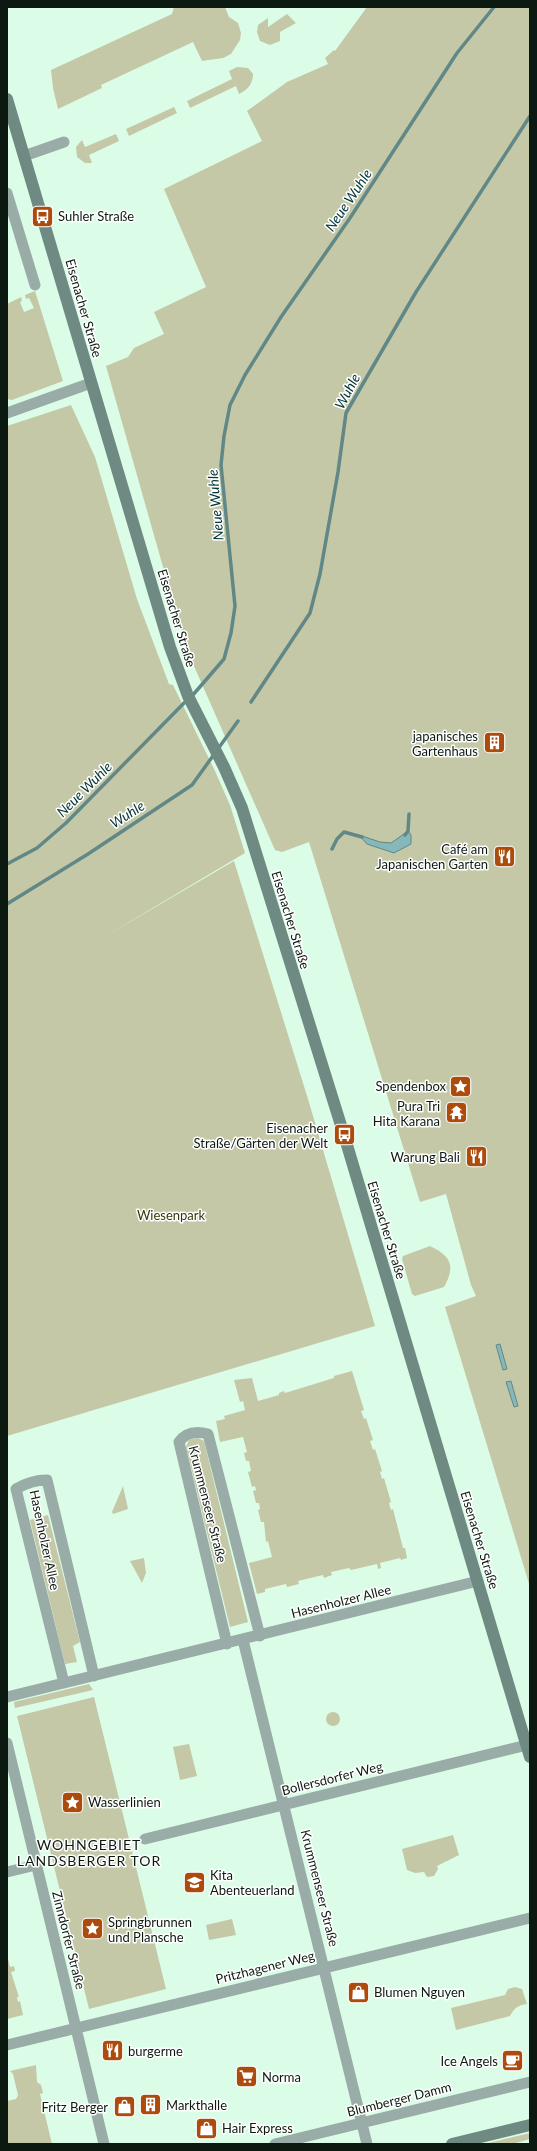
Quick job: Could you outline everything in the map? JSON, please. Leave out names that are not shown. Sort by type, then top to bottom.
[{"type":"street","name":"Eisenacher Straße","points":[[7,99],[91,383],[182,680],[195,712],[240,801],[344,1135],[528,1751]]},
{"type":"street","points":[[24,156],[64,142]]},
{"type":"street","points":[[7,193],[35,285]]},
{"type":"street","points":[[7,413],[91,383]]},
{"type":"street","name":"Krummenseer Straße","points":[[227,1644],[179,1442],[182,1437],[192,1432],[200,1431],[208,1434],[260,1636]]},
{"type":"street","name":"Hasenholzer Allee","points":[[64,1683],[16,1489],[37,1480],[46,1480],[94,1676]]},
{"type":"street","name":"Hasenholzer Allee","points":[[7,1697],[478,1582]]},
{"type":"street","name":"Krummenseer Straße","points":[[243,1640],[325,1967],[367,2144]]},
{"type":"street","name":"Zinndorfer Straße","points":[[7,1743],[104,2144]]},
{"type":"street","name":"Bollersdorfer Weg","points":[[145,1839],[284,1805],[528,1751]]},
{"type":"street","points":[[7,1872],[36,1865]]},
{"type":"street","name":"Pritzhagener Weg","points":[[7,2045],[530,1918]]},
{"type":"street","name":"Blumberger Damm","points":[[275,2144],[530,2082]]},
{"type":"street","points":[[452,2144],[530,2125]]},
{"type":"green space","points":[[174,7],[225,7],[229,17],[238,23],[241,33],[240,40],[231,54],[223,58],[202,61],[193,42],[101,85],[102,88],[58,109],[53,88],[51,70],[172,14]]},
{"type":"green space","points":[[367,7],[530,7],[530,1587],[445,1307],[476,1296],[471,1285],[446,1194],[420,1202],[309,842],[282,852],[275,850],[186,648],[106,366],[128,357],[134,348],[164,334],[154,312],[206,287],[164,189],[262,141],[247,111],[287,82],[328,64],[325,58],[334,50],[335,51]]},
{"type":"green space","points":[[287,14],[296,23],[280,32],[280,41],[270,45],[260,41],[257,32],[258,25],[268,18],[268,27]]},
{"type":"green space","points":[[237,67],[248,68],[253,74],[251,83],[245,90],[239,94],[236,86],[190,108],[187,101],[232,79],[229,71]]},
{"type":"green space","points":[[174,107],[177,113],[129,136],[126,129]]},
{"type":"green space","points":[[116,134],[119,141],[89,155],[92,163],[85,163],[77,157],[76,147],[82,140],[85,147]]},
{"type":"green space","points":[[35,291],[63,381],[12,400],[7,399],[7,304],[21,297],[22,301],[20,302],[24,312],[34,308],[29,298],[26,299],[25,295]]},
{"type":"green space","name":"Wiesenpark","points":[[71,405],[95,457],[137,599],[169,684],[173,685],[215,771],[230,805],[245,853],[104,937],[234,861],[308,1099],[375,1326],[7,1436],[7,426]]},
{"type":"green space","points":[[430,1246],[447,1258],[450,1267],[448,1280],[444,1287],[415,1296],[412,1294],[402,1259],[403,1256]]},
{"type":"green space","points":[[352,1371],[364,1410],[361,1411],[364,1419],[366,1418],[373,1440],[370,1441],[373,1450],[375,1449],[382,1471],[380,1472],[382,1479],[384,1478],[391,1502],[389,1503],[391,1510],[393,1509],[407,1558],[401,1560],[400,1558],[380,1563],[381,1568],[378,1569],[377,1564],[351,1570],[349,1568],[331,1572],[332,1575],[324,1578],[323,1575],[298,1581],[299,1584],[287,1587],[286,1584],[265,1589],[265,1592],[257,1594],[249,1563],[272,1557],[268,1541],[266,1542],[264,1522],[261,1522],[258,1510],[260,1509],[259,1503],[256,1503],[253,1491],[256,1490],[255,1486],[252,1487],[248,1472],[251,1471],[249,1461],[246,1461],[244,1453],[247,1452],[243,1437],[220,1442],[216,1421],[225,1419],[224,1416],[245,1410],[243,1401],[240,1402],[234,1380],[252,1378],[258,1401],[279,1395],[279,1393],[284,1391],[285,1393]]},
{"type":"green space","points":[[198,1438],[204,1441],[248,1622],[230,1627],[186,1447],[189,1440]]},
{"type":"green space","points":[[123,1486],[128,1509],[113,1514],[112,1512]]},
{"type":"green space","points":[[48,1515],[80,1642],[73,1646],[77,1662],[65,1664],[30,1520]]},
{"type":"green space","points":[[144,1558],[146,1573],[142,1583],[130,1561]]},
{"type":"green space","points":[[89,1684],[93,1690],[15,1708],[14,1702]]},
{"type":"green space","points":[[94,1697],[166,1989],[89,2009],[17,1716]]},
{"type":"green space","points":[[333,1712],[338,1714],[340,1719],[338,1724],[333,1726],[328,1724],[326,1719],[328,1714]]},
{"type":"green space","points":[[189,1744],[197,1776],[180,1780],[173,1747]]},
{"type":"green space","points":[[453,1835],[459,1855],[437,1866],[438,1869],[434,1876],[427,1877],[424,1872],[415,1873],[407,1870],[402,1849]]},
{"type":"green space","points":[[232,1919],[236,1935],[209,1940],[206,1925]]},
{"type":"green space","points":[[7,1955],[10,1967],[14,1966],[15,1971],[11,1972],[19,1997],[17,1997],[18,2002],[20,2001],[23,2015],[7,2019]]},
{"type":"green space","points":[[515,1987],[522,1989],[527,2004],[517,2007],[510,2016],[456,2030],[451,2008],[505,1995],[508,1989]]},
{"type":"green space","points":[[36,2065],[37,2082],[41,2085],[43,2093],[40,2094],[52,2144],[7,2144],[7,2101],[16,2099],[18,2095],[13,2074],[10,2071]]},
{"type":"green space","points":[[530,2133],[530,2139],[512,2144],[484,2144]]},
{"type":"water","points":[[408,831],[411,835],[411,844],[394,853],[367,844],[359,835],[380,842],[391,843]]},
{"type":"water","points":[[500,1344],[507,1369],[503,1370],[496,1345]]},
{"type":"water","points":[[511,1381],[518,1406],[514,1407],[506,1382]]},
{"type":"waterway","name":"Neue Wuhle","points":[[192,696],[224,659],[231,633],[235,606],[221,465],[224,436],[230,405],[245,375],[281,317],[350,218],[457,53],[494,7]]},
{"type":"waterway","name":"Wuhle","points":[[251,702],[310,613],[320,574],[338,472],[346,413],[416,292],[530,116]]},
{"type":"waterway","name":"Neue Wuhle","points":[[7,864],[37,848],[66,823],[187,700]]},
{"type":"waterway","name":"Wuhle","points":[[7,904],[88,854],[192,785],[238,721]]},
{"type":"waterway","points":[[405,835],[408,831],[409,814]]},
{"type":"waterway","points":[[332,849],[337,839],[344,832],[362,837]]},
{"type":"place","name":"Suhler Straße","points":[[43,216]]},
{"type":"place","name":"japanisches Gartenhaus","points":[[494,743]]},
{"type":"place","name":"Café am Japanischen Garten","points":[[504,856]]},
{"type":"place","name":"Spendenbox","points":[[461,1086]]},
{"type":"place","name":"Pura Tri Hita Karana","points":[[456,1113]]},
{"type":"place","name":"Eisenacher Straße/Gärten der Welt","points":[[344,1135]]},
{"type":"place","name":"Warung Bali","points":[[476,1157]]},
{"type":"place","name":"Wasserlinien","points":[[73,1802]]},
{"type":"place","name":"Kita Abenteuerland","points":[[194,1882]]},
{"type":"place","name":"Springbrunnen und Plansche","points":[[93,1929]]},
{"type":"place","name":"Blumen Nguyen","points":[[359,1992]]},
{"type":"place","name":"burgerme","points":[[112,2051]]},
{"type":"place","name":"Ice Angels","points":[[513,2061]]},
{"type":"place","name":"Norma","points":[[246,2077]]},
{"type":"place","name":"Markthalle","points":[[151,2105]]},
{"type":"place","name":"Fritz Berger","points":[[124,2107]]},
{"type":"place","name":"Hair Express","points":[[207,2128]]},
{"type":"district","name":"WOHNGEBIET LANDSBERGER TOR","points":[[89,1852]]}]
